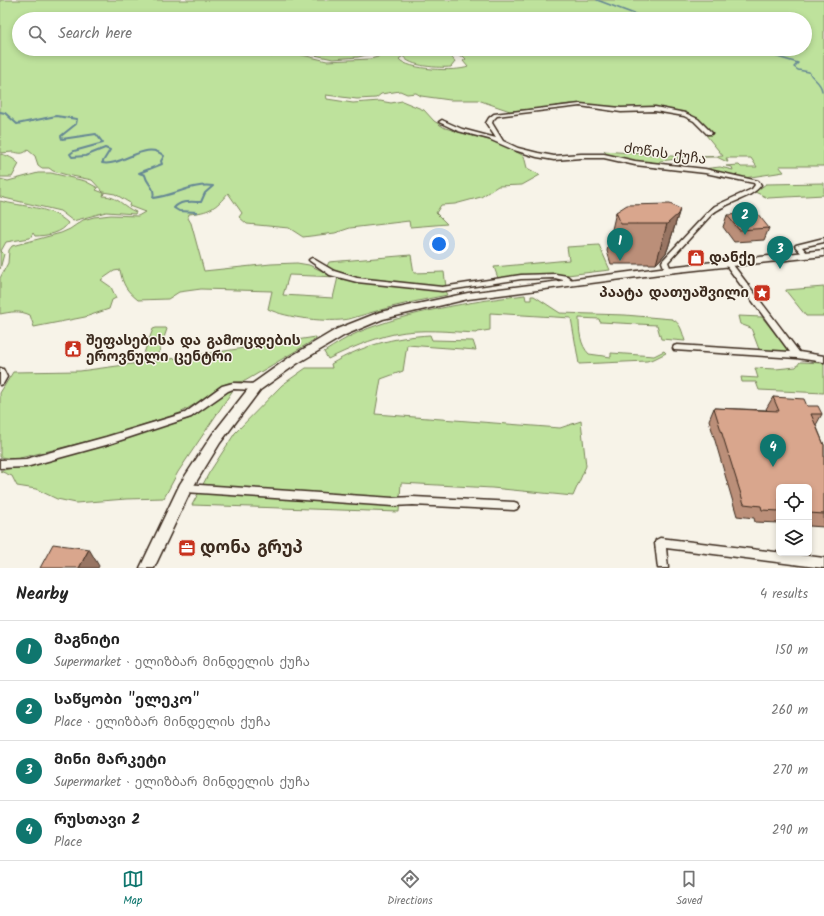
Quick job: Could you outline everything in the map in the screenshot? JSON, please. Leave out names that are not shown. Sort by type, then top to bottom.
[{"type":"street","points":[[500,141],[489,123],[496,115],[580,105],[621,110],[666,110],[685,115],[696,120],[709,133]]},
{"type":"street","name":"ძოწის ქუჩა","points":[[442,122],[460,130],[500,141],[516,149],[547,157],[604,156],[635,163],[705,171],[756,182],[758,185],[754,190],[717,207],[710,213],[665,262],[668,270]]},
{"type":"street","points":[[805,254],[798,246],[824,240]]},
{"type":"street","points":[[147,568],[185,488],[216,439],[256,387],[332,337],[368,320],[468,296],[668,270],[824,253]]},
{"type":"street","points":[[312,260],[332,273],[358,280],[442,289],[521,277],[555,276],[565,278],[571,282]]},
{"type":"street","points":[[728,263],[797,355]]},
{"type":"street","points":[[677,348],[797,355],[824,359]]},
{"type":"street","points":[[0,371],[3,377],[0,382]]},
{"type":"street","points":[[0,464],[26,462],[106,441],[188,414],[225,388],[233,386],[256,387]]},
{"type":"street","points":[[185,488],[393,502],[413,501],[514,506]]},
{"type":"street","points":[[663,568],[660,543],[824,563]]},
{"type":"green space","points":[[0,0],[824,0],[824,166],[779,166],[784,172],[744,178],[702,169],[720,167],[733,170],[732,167],[726,166],[739,165],[741,167],[757,167],[751,158],[726,158],[727,162],[717,157],[700,157],[723,156],[706,135],[713,134],[697,119],[665,109],[621,108],[569,104],[510,111],[478,100],[450,100],[421,96],[416,93],[407,94],[400,91],[381,94],[376,98],[357,99],[326,95],[327,99],[353,103],[380,101],[391,103],[402,101],[424,110],[434,121],[445,128],[500,143],[524,156],[527,168],[540,175],[522,185],[498,186],[481,197],[455,204],[441,205],[436,213],[447,224],[410,227],[409,221],[350,228],[335,233],[303,237],[289,228],[247,224],[239,217],[242,213],[228,193],[211,209],[189,214],[188,218],[191,223],[204,271],[271,264],[297,263],[309,265],[331,275],[357,281],[445,291],[447,295],[391,307],[349,319],[308,319],[276,312],[268,309],[272,291],[201,289],[179,292],[168,299],[138,300],[126,287],[122,280],[120,270],[114,271],[101,280],[111,287],[116,298],[112,300],[109,309],[85,317],[34,327],[30,315],[26,313],[15,312],[0,314],[0,278],[8,263],[9,250],[12,246],[61,233],[83,220],[94,217],[111,215],[138,216],[145,212],[129,206],[130,203],[115,194],[103,192],[92,180],[67,175],[53,171],[49,168],[42,168],[38,165],[35,156],[28,150],[22,153],[0,153]],"holes":[[[289,275],[338,277],[333,298],[283,295]]]},
{"type":"green space","points":[[319,56],[362,56],[333,59]]},
{"type":"green space","points":[[403,56],[451,56],[455,62],[451,67],[433,67],[418,65],[406,60]]},
{"type":"green space","points":[[604,151],[685,158],[660,161],[659,163],[646,162],[621,159]]},
{"type":"green space","points":[[0,154],[15,160],[19,164],[12,177],[0,177]]},
{"type":"green space","points":[[38,173],[51,173],[85,181],[98,188],[96,190],[104,193],[103,196],[113,198],[136,212],[135,214],[106,212],[73,221],[60,211],[0,197],[0,179],[8,181]]},
{"type":"green space","points":[[824,183],[824,195],[768,198],[755,192],[766,184]]},
{"type":"green space","points":[[0,201],[45,210],[61,217],[68,223],[58,232],[35,236],[33,233],[30,238],[6,242],[1,251],[4,254],[0,269]]},
{"type":"green space","points":[[599,245],[610,270],[567,275],[551,274],[498,278],[494,267],[569,260],[567,247]]},
{"type":"green space","points":[[411,255],[414,273],[444,272],[446,287],[358,278],[333,272],[327,266],[329,262]]},
{"type":"green space","points":[[824,287],[824,316],[806,316],[786,291],[786,290]]},
{"type":"green space","points":[[525,295],[526,300],[531,300],[531,296],[534,296],[560,313],[625,315],[672,319],[679,325],[685,341],[661,339],[657,325],[600,322],[599,319],[579,318],[582,342],[589,354],[611,357],[611,353],[654,356],[664,351],[666,353],[647,361],[579,364],[571,318],[490,313],[490,330],[477,333],[436,331],[404,332],[369,341],[328,359],[324,352],[355,334],[399,318],[440,308]]},
{"type":"green space","points":[[738,316],[762,317],[789,351],[786,354],[760,352],[751,328],[740,324]]},
{"type":"green space","points":[[153,329],[167,329],[159,352],[157,354],[145,355],[144,353]]},
{"type":"green space","points":[[430,335],[432,340],[473,341],[476,350],[407,345],[403,371],[381,379],[375,414],[560,428],[581,421],[586,466],[573,496],[492,488],[401,483],[399,512],[192,505],[209,473],[235,433],[282,385],[306,368],[332,368],[331,364],[366,347],[391,340]]},
{"type":"green space","points":[[316,337],[316,339],[245,381],[228,383],[219,387],[180,413],[105,437],[16,459],[0,457],[0,393],[13,372],[80,371]]},
{"type":"green space","points":[[800,362],[824,363],[824,393],[759,390],[756,382],[742,382],[741,377],[758,378],[755,368],[776,369],[796,367]]},
{"type":"green space","points":[[233,390],[178,472],[164,498],[76,503],[57,499],[36,489],[17,486],[12,476],[0,471],[106,444],[191,418],[226,391]]},
{"type":"building","points":[[670,204],[680,209],[678,214],[667,224],[621,224],[616,212],[627,205]]},
{"type":"building","points":[[757,213],[769,228],[739,230],[727,215]]},
{"type":"building","points":[[773,397],[804,399],[807,406],[818,406],[822,414],[811,414],[824,445],[824,514],[812,513],[812,484],[776,484],[776,511],[762,510],[761,506],[744,504],[714,408],[779,411]]},
{"type":"building","points":[[53,544],[89,549],[79,568],[40,568]]},
{"type":"waterway","points":[[597,0],[629,12]]},
{"type":"waterway","points":[[774,56],[798,63],[794,67],[798,70],[809,72],[819,83],[822,91]]},
{"type":"waterway","points":[[0,112],[5,113],[17,124],[56,116],[77,119],[76,124],[61,136],[62,139],[96,134],[103,143],[74,151],[70,154],[72,157],[85,156],[105,148],[110,150],[102,163],[110,163],[150,150],[157,152],[164,156],[161,161],[162,164],[139,173],[145,175],[153,191],[153,198],[198,186],[213,186],[205,193],[201,202],[183,203],[174,208],[179,211],[197,212]]},
{"type":"place","name":"საწყობი \"ელეკო\"","points":[[745,235]]},
{"type":"place","name":"დანქე","points":[[696,258]]},
{"type":"place","name":"მაგნიტი","points":[[620,261]]},
{"type":"place","name":"მინი მარკეტი","points":[[780,269]]},
{"type":"place","name":"პაატა დათუაშვილი","points":[[762,293]]},
{"type":"place","name":"შეფასებისა და გამოცდების ეროვნული ცენტრი","points":[[73,349]]},
{"type":"place","name":"რუსთავი 2","points":[[773,467]]},
{"type":"place","name":"დონა გრუპ","points":[[187,548]]}]
